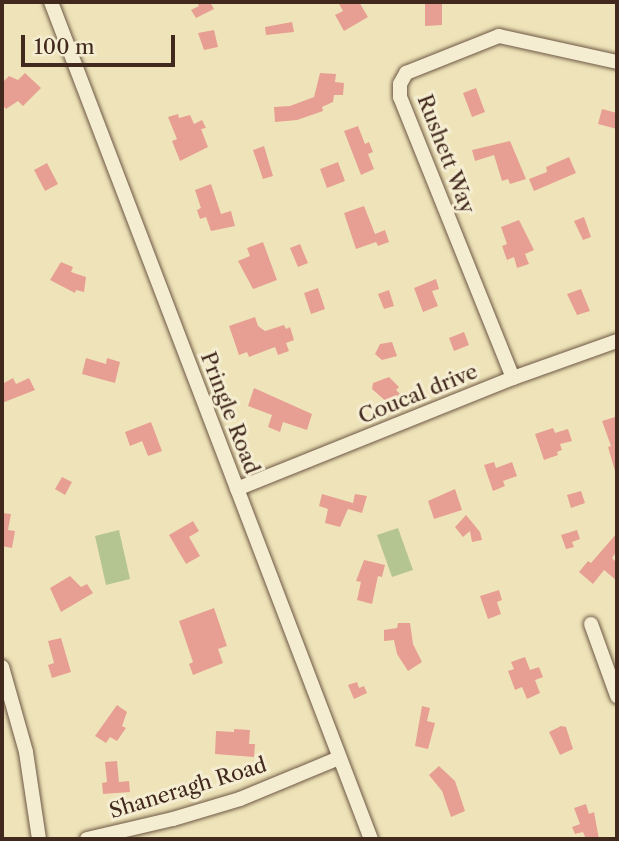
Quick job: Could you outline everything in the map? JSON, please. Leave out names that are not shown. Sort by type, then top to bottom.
[{"type":"street","name":"Pringle Road","points":[[51,2],[371,839]]},
{"type":"street","name":"Rushett Way","points":[[513,378],[400,97],[400,84],[406,73],[499,36],[617,62]]},
{"type":"street","name":"Coucal drive","points":[[237,489],[513,378],[617,341]]},
{"type":"street","points":[[591,624],[617,696]]},
{"type":"street","points":[[2,667],[26,752],[39,839]]},
{"type":"street","name":"Shaneragh Road","points":[[88,839],[173,819],[240,799],[339,758]]},
{"type":"green space","points":[[398,528],[413,570],[392,577],[377,535]]},
{"type":"green space","points":[[119,530],[130,579],[106,585],[95,536]]},
{"type":"building","points":[[197,2],[210,2],[214,9],[196,18],[191,10],[199,6]]},
{"type":"building","points":[[338,2],[359,2],[368,17],[344,31],[335,15],[343,11]]},
{"type":"building","points":[[425,2],[442,2],[442,25],[425,26]]},
{"type":"building","points":[[292,22],[294,32],[266,35],[265,27]]},
{"type":"building","points":[[214,30],[218,47],[204,50],[198,33]]},
{"type":"building","points":[[25,73],[41,88],[23,106],[18,101],[6,109],[2,104],[2,83],[9,76],[18,80]]},
{"type":"building","points":[[320,73],[336,74],[335,82],[344,83],[343,95],[334,95],[333,102],[322,107],[323,111],[297,120],[275,122],[274,107],[290,106],[314,97]]},
{"type":"building","points":[[476,88],[485,112],[472,117],[463,93]]},
{"type":"building","points":[[602,109],[617,113],[617,129],[598,124]]},
{"type":"building","points":[[178,114],[179,118],[190,115],[194,124],[202,120],[206,128],[201,129],[208,147],[180,161],[172,141],[177,139],[168,117]]},
{"type":"building","points":[[358,126],[365,144],[369,142],[373,152],[368,154],[374,169],[361,175],[344,131]]},
{"type":"building","points":[[510,141],[526,179],[510,184],[508,179],[502,181],[494,155],[475,161],[472,150]]},
{"type":"building","points":[[264,146],[273,176],[263,179],[253,150]]},
{"type":"building","points":[[569,157],[576,173],[534,191],[529,179],[547,172],[546,167]]},
{"type":"building","points":[[338,162],[345,181],[327,188],[320,169]]},
{"type":"building","points":[[47,163],[58,184],[45,191],[34,170]]},
{"type":"building","points":[[211,184],[221,214],[231,211],[235,226],[211,231],[206,217],[200,219],[197,210],[201,208],[195,190]]},
{"type":"building","points":[[364,206],[375,234],[385,230],[389,242],[378,246],[376,242],[356,249],[344,213]]},
{"type":"building","points":[[584,217],[591,237],[583,240],[574,221]]},
{"type":"building","points":[[519,220],[534,250],[525,254],[529,264],[517,268],[514,257],[507,260],[502,246],[507,244],[501,227]]},
{"type":"building","points":[[263,242],[277,280],[253,289],[238,261],[250,256],[247,248]]},
{"type":"building","points":[[300,244],[308,263],[298,267],[290,248]]},
{"type":"building","points":[[61,262],[73,267],[71,272],[86,277],[84,292],[76,290],[75,293],[50,280]]},
{"type":"building","points":[[436,279],[439,289],[432,291],[438,306],[423,312],[414,288]]},
{"type":"building","points":[[318,288],[325,309],[311,314],[304,293]]},
{"type":"building","points":[[581,289],[590,311],[577,315],[567,294]]},
{"type":"building","points":[[389,290],[394,306],[384,309],[378,294]]},
{"type":"building","points":[[255,317],[258,326],[265,331],[284,325],[286,329],[290,327],[294,340],[286,343],[289,351],[278,355],[275,347],[249,357],[247,352],[239,355],[229,326]]},
{"type":"building","points":[[464,332],[469,345],[454,351],[449,338]]},
{"type":"building","points":[[392,342],[397,356],[382,360],[375,354],[380,344]]},
{"type":"building","points":[[86,358],[106,364],[107,358],[120,362],[115,383],[82,374]]},
{"type":"building","points":[[389,377],[399,387],[396,390],[400,394],[389,404],[372,389],[373,383]]},
{"type":"building","points":[[13,378],[16,384],[29,378],[35,390],[2,403],[2,384]]},
{"type":"building","points":[[254,388],[312,414],[307,430],[283,422],[280,432],[268,427],[272,415],[248,406]]},
{"type":"building","points":[[615,417],[617,471],[602,421]]},
{"type":"building","points":[[151,422],[162,451],[148,456],[142,441],[130,446],[125,432]]},
{"type":"building","points":[[553,428],[555,433],[568,429],[572,441],[560,444],[562,450],[557,452],[558,455],[544,460],[535,434]]},
{"type":"building","points":[[494,462],[496,468],[512,462],[517,476],[503,481],[505,486],[493,491],[484,465]]},
{"type":"building","points":[[62,477],[72,482],[65,495],[55,489]]},
{"type":"building","points":[[455,489],[462,510],[434,519],[428,501]]},
{"type":"building","points":[[581,491],[585,503],[571,508],[567,495]]},
{"type":"building","points":[[322,494],[353,503],[355,494],[367,496],[362,513],[348,509],[340,527],[325,523],[328,509],[319,506]]},
{"type":"building","points":[[2,513],[11,514],[8,530],[15,531],[12,548],[2,546]]},
{"type":"building","points":[[466,515],[480,532],[482,540],[472,542],[470,531],[463,537],[455,527]]},
{"type":"building","points":[[193,521],[199,531],[189,537],[200,556],[186,564],[169,535]]},
{"type":"building","points":[[577,530],[580,539],[572,542],[574,547],[566,549],[561,535]]},
{"type":"building","points":[[617,533],[617,551],[612,558],[617,563],[617,581],[604,570],[593,584],[579,572],[588,561],[591,563]]},
{"type":"building","points":[[364,560],[385,565],[382,577],[378,576],[372,604],[357,600],[361,582],[356,581]]},
{"type":"building","points":[[70,576],[81,587],[87,584],[93,593],[61,612],[50,588]]},
{"type":"building","points":[[499,590],[502,600],[497,602],[501,614],[488,619],[480,596]]},
{"type":"building","points":[[214,608],[227,646],[218,649],[223,663],[193,675],[189,664],[193,662],[179,621]]},
{"type":"building","points":[[398,623],[410,623],[413,644],[422,662],[408,671],[397,654],[394,640],[384,641],[384,630],[397,628]]},
{"type":"building","points":[[61,638],[71,672],[52,678],[48,665],[54,663],[48,641]]},
{"type":"building","points":[[525,657],[530,670],[539,667],[543,677],[535,680],[540,693],[527,699],[522,687],[515,690],[508,671],[514,669],[511,662]]},
{"type":"building","points":[[357,682],[359,688],[364,686],[367,693],[354,699],[348,685]]},
{"type":"building","points":[[117,705],[127,712],[122,726],[126,728],[117,741],[110,737],[106,743],[95,736]]},
{"type":"building","points":[[422,706],[430,708],[427,721],[435,723],[428,749],[415,746]]},
{"type":"building","points":[[561,726],[566,727],[573,749],[560,755],[549,732]]},
{"type":"building","points":[[234,729],[250,730],[249,744],[255,744],[254,757],[215,754],[216,731],[234,732]]},
{"type":"building","points":[[117,761],[119,782],[129,781],[130,792],[103,794],[102,783],[107,782],[105,762]]},
{"type":"building","points":[[439,766],[455,781],[465,811],[451,817],[442,791],[429,775]]},
{"type":"building","points":[[586,804],[589,814],[594,812],[599,839],[586,839],[583,832],[575,834],[572,827],[580,824],[574,808]]}]
